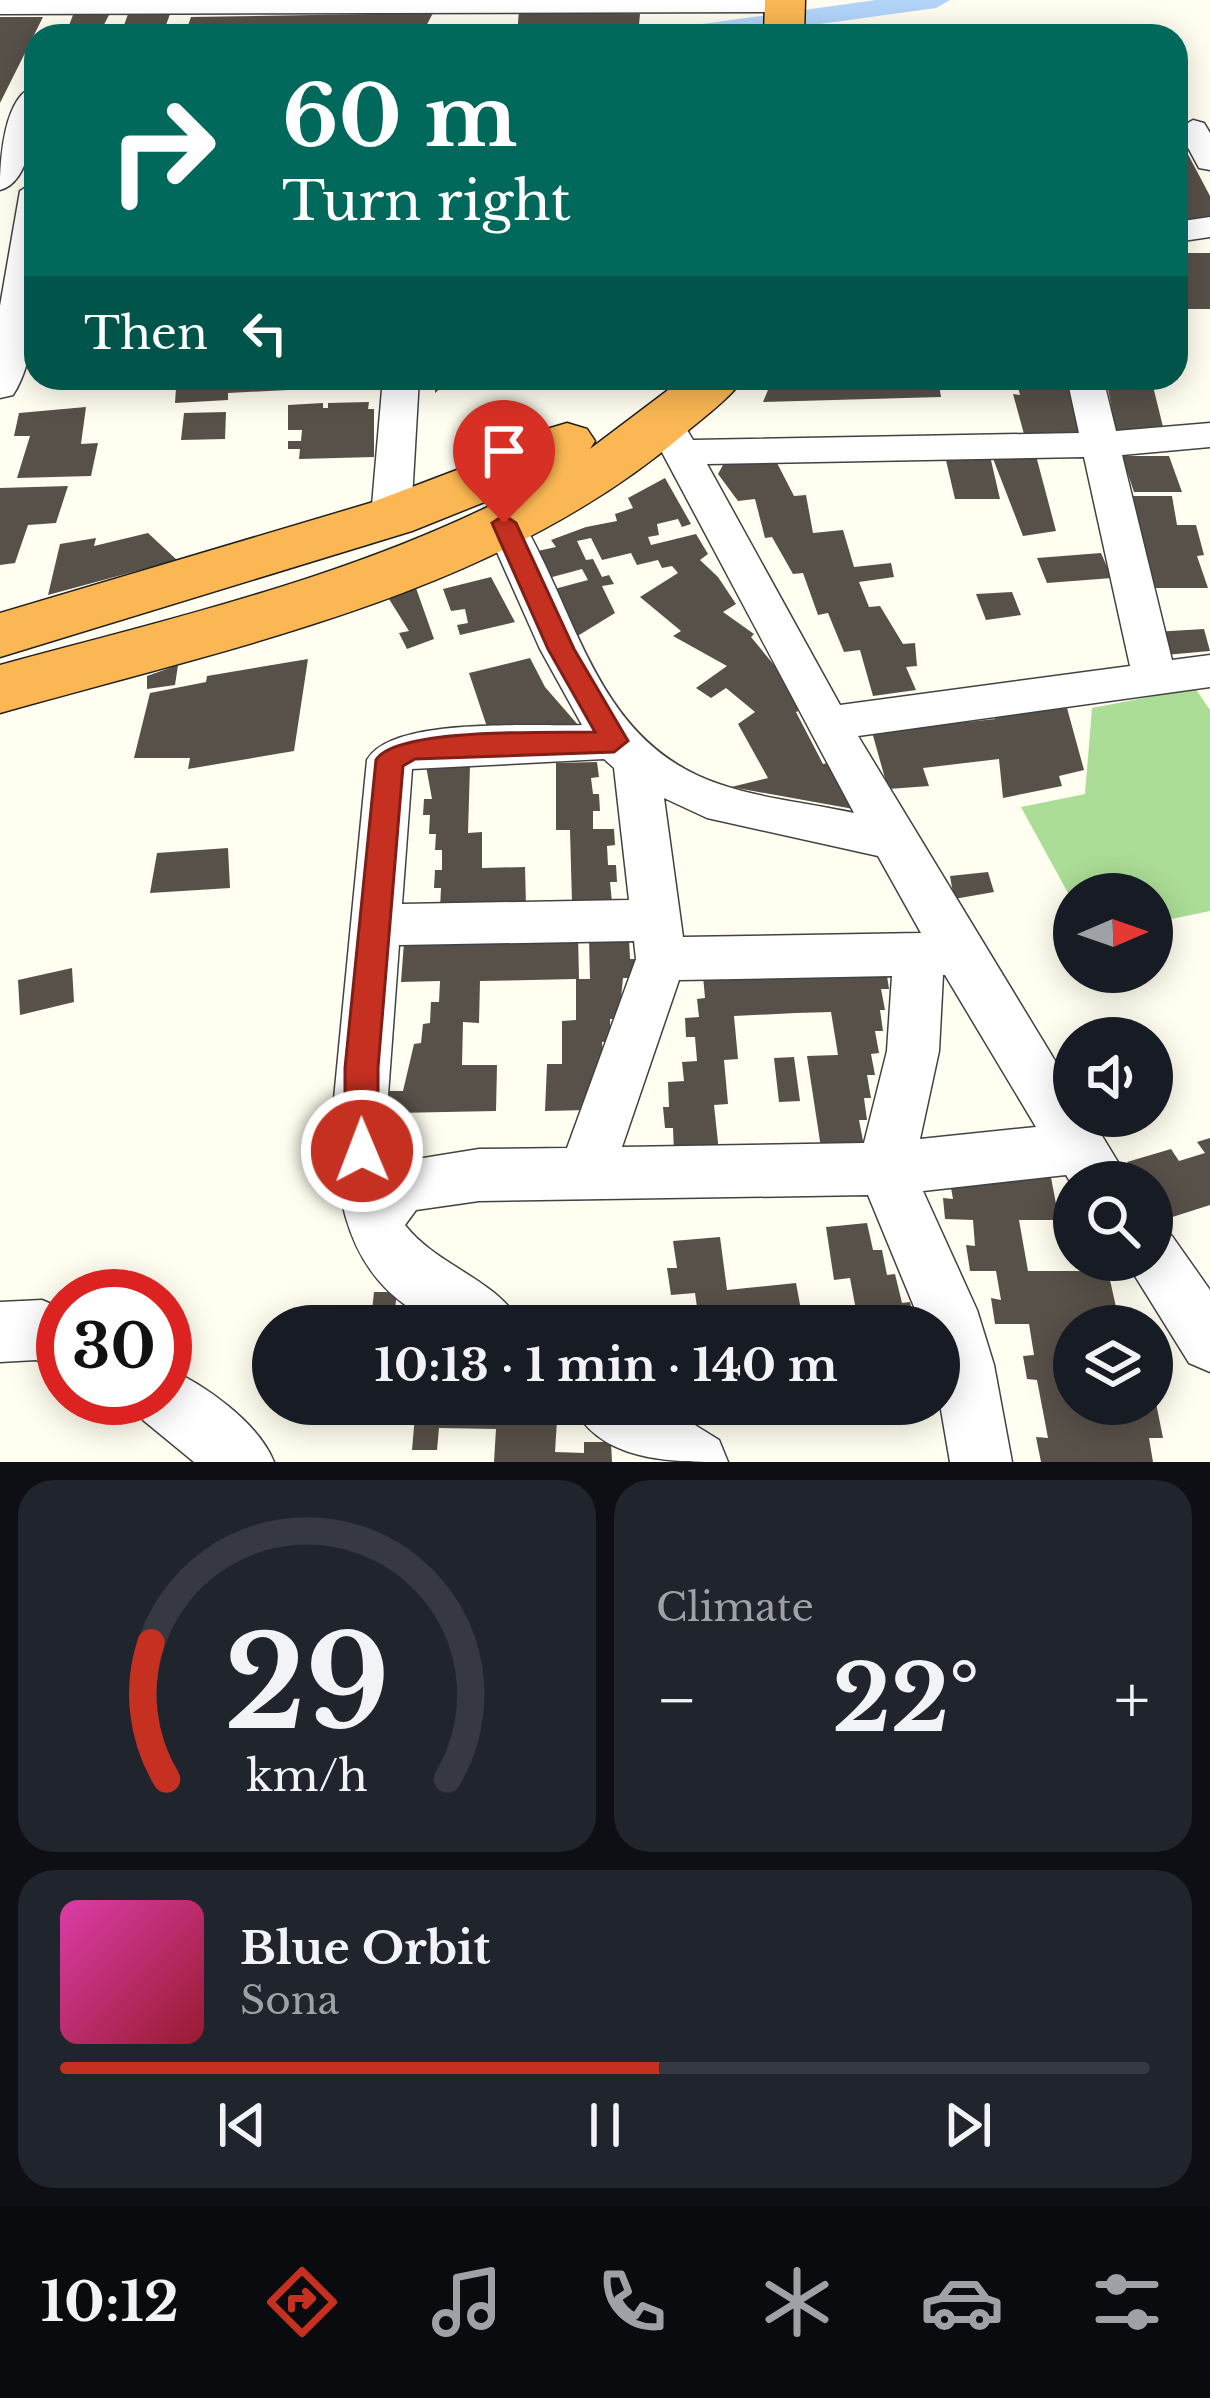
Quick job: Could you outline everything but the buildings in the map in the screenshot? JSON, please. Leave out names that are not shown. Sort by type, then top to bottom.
[{"type":"highway","points":[[0,689],[386,577],[504,523],[621,460],[703,390]]},
{"type":"highway","points":[[0,635],[391,518],[537,460],[632,402],[669,419]]},
{"type":"street","points":[[0,6],[448,1],[801,15]]},
{"type":"street","points":[[0,181],[24,124]]},
{"type":"street","points":[[1193,130],[1210,161]]},
{"type":"street","points":[[11,373],[24,278]]},
{"type":"street","points":[[391,518],[400,390]]},
{"type":"street","points":[[1087,390],[1155,679]]},
{"type":"street","points":[[669,419],[1100,445],[1210,435]]},
{"type":"street","points":[[669,419],[892,840],[939,954],[1088,1161]]},
{"type":"street","points":[[504,523],[561,649],[625,751],[660,940],[586,1171]]},
{"type":"street","points":[[829,723],[1210,671]]},
{"type":"street","points":[[460,1305],[407,1269],[380,1241],[362,1151],[360,1109],[385,775],[398,752],[625,751],[706,800],[892,840]]},
{"type":"street","points":[[377,925],[939,954]]},
{"type":"street","points":[[939,954],[885,1169],[947,1310],[964,1365],[981,1462]]},
{"type":"street","points":[[375,1225],[389,1198],[402,1186],[479,1175],[1053,1166]]},
{"type":"street","points":[[1169,1281],[1210,1342]]},
{"type":"street","points":[[0,1333],[36,1330]]},
{"type":"street","points":[[192,1420],[243,1462]]},
{"type":"street","points":[[637,1425],[697,1462]]},
{"type":"green space","points":[[1195,688],[1210,710],[1210,911],[1173,919],[1173,873],[1057,873],[1021,807],[1085,794],[1092,708]]},
{"type":"waterway","points":[[761,24],[936,0]]},
{"type":"route","points":[[362,1151],[362,1068],[377,925],[385,775],[390,760],[411,749],[614,741],[561,649],[504,523]]}]
